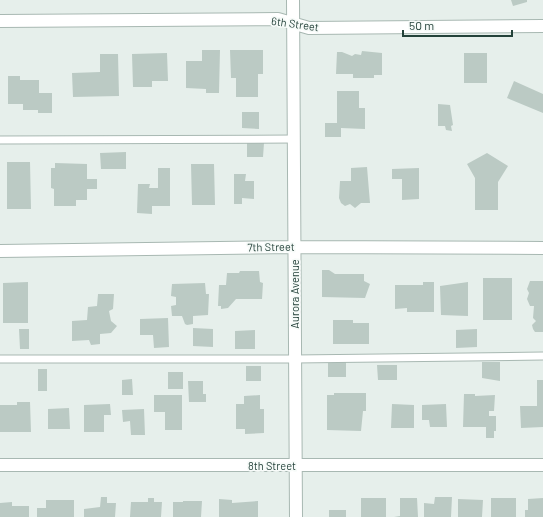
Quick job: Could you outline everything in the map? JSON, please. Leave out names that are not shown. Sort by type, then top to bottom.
[{"type":"street","name":"Aurora Avenue","points":[[294,0],[296,517]]},
{"type":"street","name":"6th Street","points":[[0,21],[278,19],[309,28],[543,26]]},
{"type":"street","name":"7th Street","points":[[0,251],[294,247],[543,248]]},
{"type":"street","name":"8th Street","points":[[0,465],[543,465]]},
{"type":"lane","points":[[0,140],[294,139]]},
{"type":"lane","points":[[0,359],[295,359],[543,356]]},
{"type":"building","points":[[511,0],[527,0],[527,2],[513,6]]},
{"type":"building","points":[[202,50],[220,50],[219,93],[206,93],[206,89],[186,88],[186,61],[202,61]]},
{"type":"building","points":[[230,50],[263,50],[263,74],[258,74],[258,97],[236,97],[236,78],[231,78]]},
{"type":"building","points":[[362,51],[382,53],[382,75],[374,75],[374,78],[353,78],[353,74],[336,74],[337,52],[342,52],[352,56],[355,54],[361,55]]},
{"type":"building","points":[[167,53],[168,81],[152,81],[152,87],[133,87],[132,54]]},
{"type":"building","points":[[464,53],[487,53],[487,83],[464,83]]},
{"type":"building","points":[[100,54],[118,54],[119,96],[73,97],[72,73],[100,72]]},
{"type":"building","points":[[8,76],[20,76],[20,80],[39,80],[39,93],[52,93],[52,113],[38,113],[38,110],[23,110],[23,104],[8,104]]},
{"type":"building","points":[[514,81],[543,94],[543,113],[507,98]]},
{"type":"building","points":[[337,91],[359,91],[359,108],[365,108],[365,129],[341,128],[341,137],[325,137],[325,123],[337,123]]},
{"type":"building","points":[[438,104],[450,105],[453,125],[451,126],[452,131],[446,130],[445,126],[438,126]]},
{"type":"building","points":[[242,112],[259,112],[259,129],[242,128]]},
{"type":"building","points":[[247,143],[264,143],[263,157],[247,157]]},
{"type":"building","points":[[126,152],[126,169],[101,169],[100,153]]},
{"type":"building","points":[[487,153],[508,166],[498,182],[498,210],[475,210],[475,178],[467,164]]},
{"type":"building","points":[[7,162],[30,162],[31,209],[7,209]]},
{"type":"building","points":[[55,163],[87,164],[87,179],[97,179],[97,189],[87,189],[87,200],[76,200],[76,206],[54,206],[54,189],[51,188],[51,168],[55,168]]},
{"type":"building","points":[[191,164],[214,164],[215,205],[192,205]]},
{"type":"building","points":[[367,167],[370,203],[361,203],[355,208],[350,204],[345,206],[341,203],[339,198],[340,181],[351,181],[351,168]]},
{"type":"building","points":[[158,168],[170,168],[170,206],[152,206],[152,214],[137,213],[138,184],[150,184],[149,188],[158,188]]},
{"type":"building","points":[[419,168],[419,199],[402,200],[402,179],[392,179],[392,169]]},
{"type":"building","points":[[234,174],[246,174],[245,181],[254,181],[254,199],[242,198],[242,204],[234,204]]},
{"type":"building","points":[[322,270],[329,270],[335,274],[364,274],[364,281],[370,284],[365,298],[322,297]]},
{"type":"building","points":[[240,271],[259,271],[260,282],[263,283],[262,299],[236,299],[228,308],[221,309],[221,306],[218,306],[219,285],[226,285],[227,273],[239,273]]},
{"type":"building","points":[[483,278],[512,278],[512,320],[483,320]]},
{"type":"building","points":[[530,281],[543,281],[543,332],[535,332],[533,329],[532,325],[536,321],[533,318],[534,306],[530,306],[527,299],[529,293],[527,289]]},
{"type":"building","points":[[28,282],[28,323],[3,323],[3,283]]},
{"type":"building","points":[[423,282],[434,282],[434,312],[407,312],[407,308],[395,309],[395,285],[423,285]]},
{"type":"building","points":[[468,282],[468,316],[441,315],[440,286]]},
{"type":"building","points":[[205,283],[206,294],[209,294],[208,315],[193,316],[193,324],[187,325],[185,324],[182,316],[172,316],[171,306],[176,305],[176,297],[171,296],[172,284]]},
{"type":"building","points":[[98,294],[114,294],[113,309],[109,311],[111,321],[117,326],[111,333],[100,334],[100,344],[91,345],[89,340],[72,341],[72,321],[87,320],[88,307],[97,306]]},
{"type":"building","points":[[168,318],[169,347],[154,348],[153,335],[140,335],[140,319]]},
{"type":"building","points":[[333,320],[353,320],[353,323],[369,323],[369,344],[333,344]]},
{"type":"building","points":[[193,328],[213,329],[213,347],[193,346]]},
{"type":"building","points":[[19,329],[29,329],[29,349],[20,349]]},
{"type":"building","points":[[477,329],[477,347],[456,348],[456,330]]},
{"type":"building","points":[[255,330],[255,349],[235,349],[235,331]]},
{"type":"building","points":[[328,361],[346,362],[346,377],[328,377]]},
{"type":"building","points":[[482,362],[500,362],[500,381],[482,378]]},
{"type":"building","points":[[377,365],[397,365],[397,380],[378,380]]},
{"type":"building","points":[[246,366],[261,366],[261,381],[246,381]]},
{"type":"building","points":[[38,369],[47,369],[47,391],[38,391]]},
{"type":"building","points":[[168,372],[183,372],[183,389],[168,389]]},
{"type":"building","points":[[132,379],[133,395],[122,395],[122,380]]},
{"type":"building","points":[[537,380],[543,380],[543,427],[521,428],[520,406],[537,406]]},
{"type":"building","points":[[188,381],[203,381],[203,394],[206,394],[206,402],[189,402]]},
{"type":"building","points":[[334,393],[366,393],[366,411],[363,411],[361,431],[327,430],[327,395],[334,395]]},
{"type":"building","points":[[464,394],[475,394],[475,396],[495,395],[494,411],[489,411],[489,416],[496,416],[496,431],[494,431],[494,438],[486,438],[486,427],[463,427]]},
{"type":"building","points":[[154,395],[182,395],[182,430],[165,430],[165,412],[154,412]]},
{"type":"building","points":[[260,395],[260,409],[264,409],[264,433],[245,434],[245,429],[236,429],[236,404],[244,404],[244,396]]},
{"type":"building","points":[[17,402],[30,402],[31,432],[0,432],[0,405],[17,405]]},
{"type":"building","points":[[110,404],[111,415],[104,415],[104,432],[84,432],[84,405]]},
{"type":"building","points":[[392,404],[414,405],[414,428],[391,428]]},
{"type":"building","points":[[446,404],[447,427],[430,427],[429,420],[422,420],[422,405]]},
{"type":"building","points":[[69,408],[70,429],[48,429],[48,409]]},
{"type":"building","points":[[144,409],[145,435],[131,435],[130,421],[123,422],[122,410]]},
{"type":"building","points":[[101,497],[107,497],[107,503],[116,503],[115,517],[84,517],[84,509],[100,507]]},
{"type":"building","points":[[435,497],[452,497],[451,517],[424,517],[424,503],[434,504]]},
{"type":"building","points":[[148,498],[154,498],[154,502],[162,502],[161,517],[130,517],[131,502],[148,502]]},
{"type":"building","points":[[361,498],[386,498],[386,517],[361,517]]},
{"type":"building","points":[[400,498],[417,498],[418,517],[394,517],[400,516]]},
{"type":"building","points":[[491,498],[516,498],[516,517],[491,517]]},
{"type":"building","points":[[543,498],[543,517],[525,517],[525,510],[528,510],[528,499]]},
{"type":"building","points":[[219,499],[232,500],[232,503],[258,501],[258,517],[219,517]]},
{"type":"building","points":[[458,499],[483,500],[482,517],[458,517]]},
{"type":"building","points":[[46,500],[74,500],[74,517],[37,517],[37,508],[46,508]]},
{"type":"building","points":[[202,501],[201,517],[173,517],[173,502]]},
{"type":"building","points":[[12,502],[12,506],[29,506],[29,517],[0,517],[0,503]]},
{"type":"building","points":[[329,510],[346,510],[346,517],[329,517]]}]
